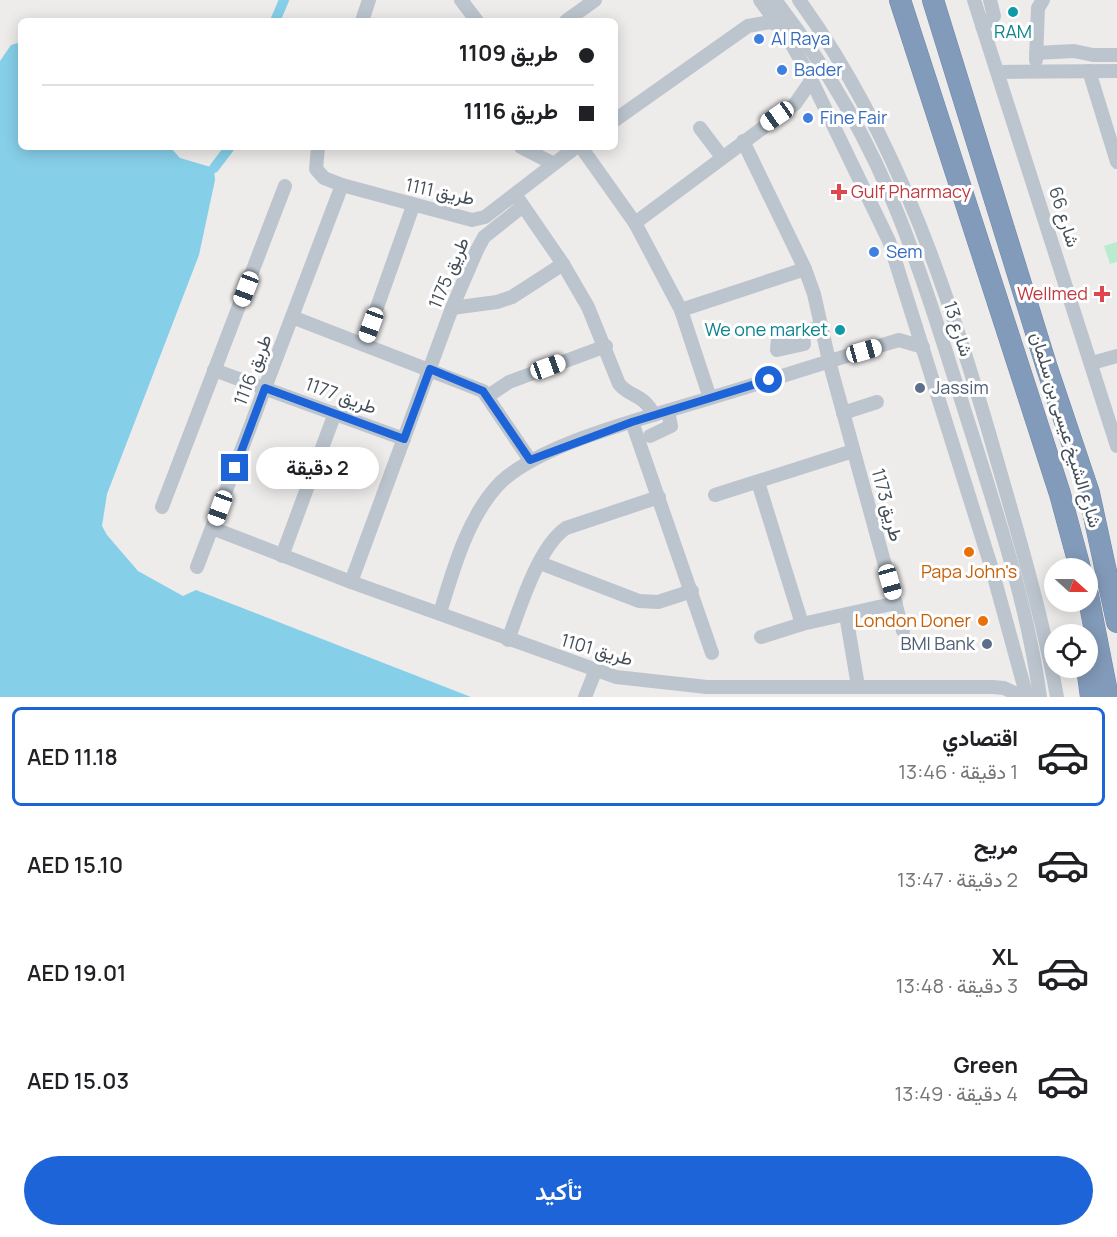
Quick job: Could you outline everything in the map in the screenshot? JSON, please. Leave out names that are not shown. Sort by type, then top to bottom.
[{"type":"highway","name":"شارع الشيخ عيسى بن سلمان","points":[[900,0],[1060,494],[1077,558]]},
{"type":"highway","name":"شارع الشيخ عيسى بن سلمان","points":[[933,0],[1047,368],[1089,493],[1117,622]]},
{"type":"highway","points":[[1089,493],[1117,555]]},
{"type":"highway","points":[[1060,494],[1071,558]]},
{"type":"highway","points":[[1091,612],[1108,697]]},
{"type":"highway","points":[[1088,678],[1091,697]]},
{"type":"street","points":[[363,18],[369,0]]},
{"type":"street","points":[[461,0],[475,18]]},
{"type":"street","points":[[570,18],[595,0]]},
{"type":"street","points":[[759,0],[779,25],[811,81],[889,241],[915,319],[1018,664],[1025,697]]},
{"type":"street","points":[[748,26],[760,5],[759,0]]},
{"type":"street","name":"شارع 13","points":[[775,0],[813,52],[870,154],[900,218],[935,317],[1003,534],[1040,697]]},
{"type":"street","name":"شارع 13","points":[[799,0],[823,33],[858,94],[917,213],[987,424],[1018,532],[1057,697]]},
{"type":"street","name":"شارع 66","points":[[974,0],[1117,446]]},
{"type":"street","points":[[982,26],[994,16],[990,0]]},
{"type":"street","points":[[1036,71],[1038,8],[1043,0]]},
{"type":"street","points":[[618,118],[748,26],[770,22],[779,25]]},
{"type":"street","points":[[1036,52],[1074,51],[1093,56],[1117,55]]},
{"type":"street","points":[[1089,71],[1117,162]]},
{"type":"street","points":[[998,72],[1117,71]]},
{"type":"street","points":[[635,223],[722,156],[795,104],[811,81]]},
{"type":"street","points":[[795,104],[810,102],[824,107]]},
{"type":"street","points":[[700,128],[722,156]]},
{"type":"street","name":"طريق 1173","points":[[743,141],[806,269],[903,631]]},
{"type":"street","name":"طريق 1111","points":[[318,150],[316,169],[324,178],[413,206],[472,220],[485,218],[552,163],[572,150]]},
{"type":"street","points":[[527,150],[552,163]]},
{"type":"street","points":[[583,150],[635,223],[681,310],[710,398]]},
{"type":"street","name":"طريق 1116","points":[[197,567],[342,185]]},
{"type":"street","points":[[162,507],[285,186]]},
{"type":"street","points":[[515,194],[563,264],[588,307],[620,384],[661,413],[671,426],[650,436]]},
{"type":"street","points":[[364,344],[413,206]]},
{"type":"street","name":"طريق 1175","points":[[351,582],[453,308],[484,237],[523,206]]},
{"type":"street","points":[[453,308],[497,302],[512,297],[563,264]]},
{"type":"street","points":[[681,310],[806,269]]},
{"type":"street","points":[[292,317],[477,388],[488,396],[530,460]]},
{"type":"street","points":[[440,613],[450,580],[475,520],[500,483],[530,460],[632,422],[899,340],[910,330],[915,319]]},
{"type":"street","points":[[803,332],[820,327]]},
{"type":"street","points":[[899,340],[923,346]]},
{"type":"street","points":[[488,396],[509,382],[606,346]]},
{"type":"street","points":[[1092,363],[1117,356]]},
{"type":"street","name":"طريق 1177","points":[[214,370],[404,439]]},
{"type":"street","points":[[843,413],[877,402]]},
{"type":"street","points":[[282,556],[335,413]]},
{"type":"street","points":[[632,422],[712,653]]},
{"type":"street","name":"طريق 1173","points":[[715,495],[853,451]]},
{"type":"street","points":[[758,482],[802,624]]},
{"type":"street","points":[[508,640],[552,540],[566,528],[659,497]]},
{"type":"street","name":"طريق 1101","points":[[213,528],[282,556],[595,672],[707,692],[734,686],[803,693],[858,686],[924,692],[993,687],[1004,688],[1025,697]]},
{"type":"street","points":[[540,563],[639,601],[658,602],[692,591]]},
{"type":"street","points":[[761,637],[802,624],[896,603]]},
{"type":"street","points":[[846,615],[858,686]]},
{"type":"street","points":[[993,687],[1009,678],[1018,664]]},
{"type":"street","points":[[585,697],[595,672]]},
{"type":"green space","points":[[1117,242],[1117,262],[1110,264],[1104,246]]},
{"type":"water","points":[[18,43],[18,150],[173,150],[180,158],[214,168],[215,180],[199,255],[107,494],[102,526],[107,535],[138,571],[183,596],[196,590],[471,697],[0,697],[0,61],[11,45]]},
{"type":"waterway","points":[[276,18],[284,0]]},
{"type":"waterway","points":[[214,168],[228,150]]},
{"type":"place","name":"RAM","points":[[1013,12]]},
{"type":"place","name":"Al Raya","points":[[759,39]]},
{"type":"place","name":"Bader","points":[[782,70]]},
{"type":"place","name":"Fine Fair","points":[[808,118]]},
{"type":"place","name":"Gulf Pharmacy","points":[[839,192]]},
{"type":"place","name":"Sem","points":[[874,252]]},
{"type":"place","name":"Wellmed","points":[[1102,294]]},
{"type":"place","name":"We one market","points":[[840,330]]},
{"type":"place","name":"Jassim","points":[[920,388]]},
{"type":"place","name":"Papa John's","points":[[969,552]]},
{"type":"place","name":"London Doner","points":[[983,621]]},
{"type":"place","name":"BMI Bank","points":[[987,644]]},
{"type":"route","points":[[235,468],[265,388],[404,439],[430,369],[483,391],[530,460],[632,422],[769,380]]}]
